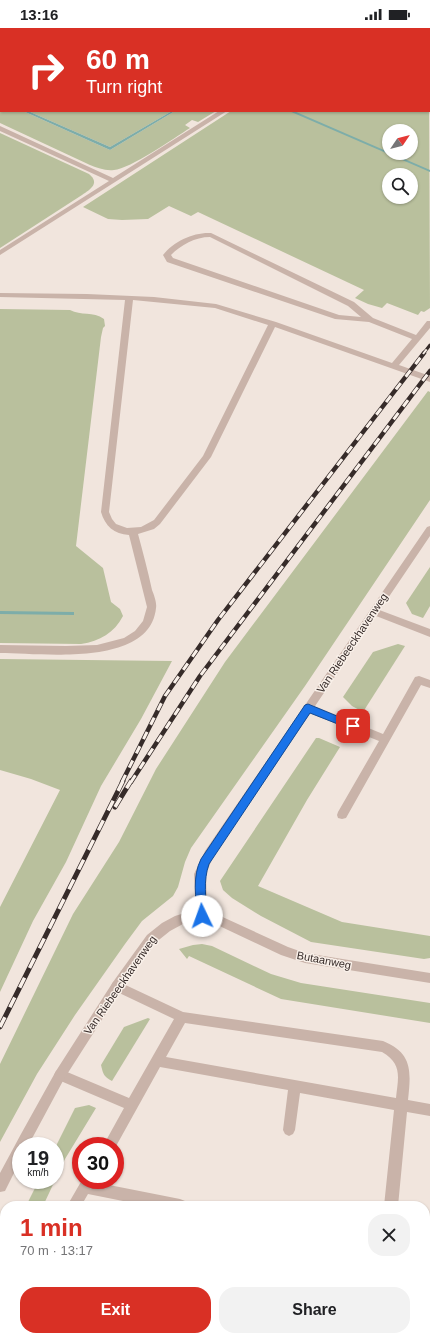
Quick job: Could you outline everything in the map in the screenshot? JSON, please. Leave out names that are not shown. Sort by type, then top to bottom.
[{"type":"street","points":[[0,254],[222,112]]},
{"type":"street","points":[[0,128],[114,181]]},
{"type":"street","points":[[370,320],[351,304],[211,235],[204,234],[194,236],[167,255],[170,260],[338,318],[370,320],[417,338]]},
{"type":"street","points":[[0,295],[154,299],[216,306],[273,324],[430,379]]},
{"type":"street","points":[[129,298],[105,512],[106,518],[110,524],[120,530],[133,532],[151,527],[157,522],[208,457],[273,324]]},
{"type":"street","points":[[394,366],[430,323]]},
{"type":"street","name":"Van Riebeeckhavenweg","points":[[0,1186],[60,1075],[117,986],[151,939],[158,932],[179,920],[191,916],[202,916],[200,874],[204,862],[430,529]]},
{"type":"street","points":[[0,649],[87,650],[117,644],[135,636],[140,632],[145,627],[150,617],[152,607],[133,532]]},
{"type":"street","points":[[374,612],[430,633]]},
{"type":"street","points":[[342,815],[419,680],[430,684]]},
{"type":"street","points":[[308,708],[385,740]]},
{"type":"street","name":"Butaanweg","points":[[202,916],[212,917],[285,951],[305,958],[430,978]]},
{"type":"street","points":[[117,986],[182,1017],[383,1047],[393,1052],[401,1060],[404,1068],[402,1105],[392,1201]]},
{"type":"street","points":[[114,1137],[182,1017]]},
{"type":"street","points":[[157,1061],[430,1110]]},
{"type":"street","points":[[60,1075],[132,1105]]},
{"type":"street","points":[[289,1130],[295,1086]]},
{"type":"street","points":[[77,1201],[84,1189]]},
{"type":"street","points":[[111,1189],[160,1201]]},
{"type":"green space","points":[[0,112],[25,112],[110,150],[173,112],[214,112],[198,122],[192,120],[185,125],[190,128],[141,159],[114,170],[102,169],[90,165],[0,123]]},
{"type":"green space","points":[[30,112],[170,112],[110,147]]},
{"type":"green space","points":[[229,112],[429,112],[430,308],[424,312],[421,311],[418,315],[387,303],[382,308],[355,298],[364,290],[198,212],[191,216],[169,206],[148,219],[108,219],[83,207]]},
{"type":"green space","points":[[0,133],[89,174],[94,180],[94,183],[93,186],[85,193],[0,248]]},
{"type":"green space","points":[[0,309],[70,310],[78,313],[96,315],[104,319],[105,326],[101,337],[76,546],[103,568],[111,602],[120,609],[123,616],[111,632],[88,643],[0,643]]},
{"type":"green space","points":[[428,391],[430,392],[430,500],[305,686],[191,848],[185,862],[178,887],[173,896],[142,921],[75,1015],[37,1074],[0,1142],[0,1064],[73,914],[119,842],[156,769],[225,662]]},
{"type":"green space","points":[[430,567],[430,606],[423,618],[412,614],[406,603]]},
{"type":"green space","points":[[398,644],[405,646],[363,712],[352,706],[343,697],[373,652]]},
{"type":"green space","points":[[0,659],[172,661],[141,719],[101,786],[66,862],[33,921],[0,992],[0,907],[60,790],[31,779],[0,770]]},
{"type":"green space","points":[[316,738],[340,747],[307,800],[258,886],[342,922],[430,936],[430,958],[424,959],[311,942],[261,916],[232,898],[223,890],[220,881]]},
{"type":"green space","points":[[202,944],[212,946],[271,974],[301,983],[430,1003],[430,1023],[281,999],[189,956],[187,959],[179,949]]},
{"type":"green space","points":[[148,1018],[150,1019],[112,1081],[109,1080],[104,1075],[101,1065],[124,1027]]},
{"type":"green space","points":[[89,1105],[96,1108],[78,1137],[72,1137],[72,1147],[64,1161],[64,1137],[60,1137],[75,1108]]},
{"type":"green space","points":[[34,1189],[51,1189],[45,1201],[28,1201]]},
{"type":"water","points":[[25,112],[30,112],[110,147],[170,112],[173,112],[110,150]]},
{"type":"water","points":[[291,112],[296,112],[382,149],[382,151]]},
{"type":"water","points":[[402,160],[407,160],[430,170],[430,172]]},
{"type":"water","points":[[0,611],[74,612],[74,615],[0,614]]},
{"type":"railway","points":[[423,354],[430,345]]},
{"type":"railway","points":[[122,782],[165,696],[218,620],[424,353]]},
{"type":"railway","points":[[131,782],[200,676],[430,371]]},
{"type":"railway","points":[[0,1027],[123,781]]},
{"type":"railway","points":[[115,807],[131,781]]},
{"type":"route","points":[[202,916],[200,874],[204,862],[308,708],[353,726]]}]
